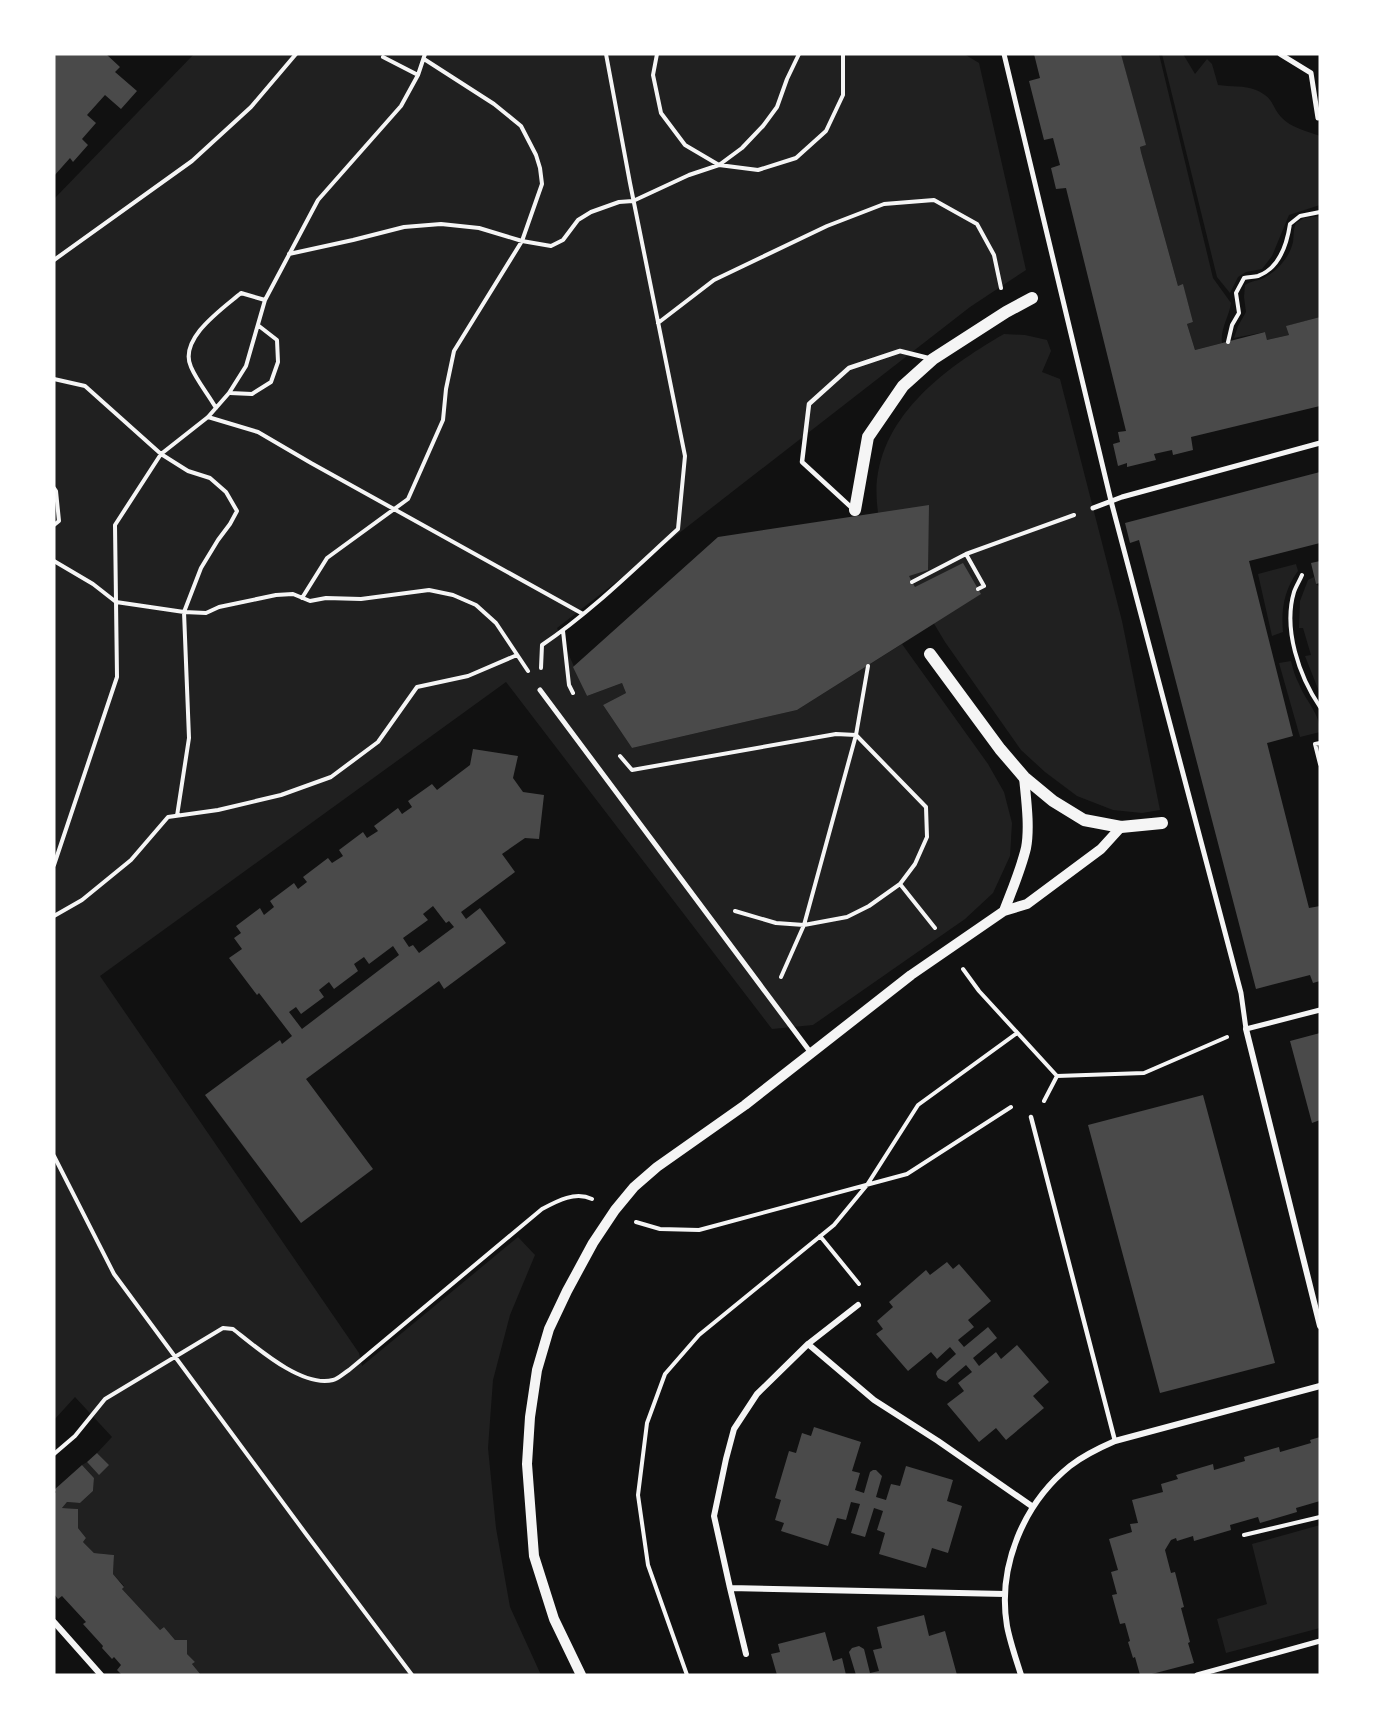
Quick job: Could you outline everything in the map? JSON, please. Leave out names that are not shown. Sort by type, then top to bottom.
[{"type":"main road","points":[[855,510],[868,437],[903,386],[933,359],[1032,298]]},
{"type":"main road","points":[[930,654],[1000,749],[1024,777],[1053,801],[1084,820],[1121,827],[1162,823]]},
{"type":"street","points":[[1004,54],[1111,501],[1241,993],[1246,1029],[1320,1326]]},
{"type":"street","points":[[1280,54],[1311,73],[1318,118]]},
{"type":"street","points":[[1093,508],[1122,497],[1320,443]]},
{"type":"street","points":[[540,690],[811,1053]]},
{"type":"street","points":[[1004,910],[1026,846],[1027,809],[1024,777]]},
{"type":"street","points":[[581,1675],[554,1619],[534,1556],[526,1464],[537,1370],[549,1329],[593,1243],[634,1187],[657,1167],[745,1105],[911,975],[1004,910],[1028,904],[1101,849],[1121,827]]},
{"type":"street","points":[[1246,1029],[1320,1010]]},
{"type":"street","points":[[746,1654],[714,1516],[734,1429],[757,1394],[808,1344],[858,1305]]},
{"type":"street","points":[[808,1344],[874,1400],[1033,1507]]},
{"type":"street","points":[[1021,1675],[1007,1626],[1005,1594],[1007,1572],[1024,1522],[1047,1487],[1092,1451],[1115,1441],[1320,1386]]},
{"type":"street","points":[[730,1588],[1005,1594]]},
{"type":"street","points":[[54,1622],[101,1675]]},
{"type":"street","points":[[1197,1675],[1320,1641]]},
{"type":"lane","points":[[855,510],[802,462],[809,404],[849,368],[900,351],[933,359]]},
{"type":"lane","points":[[1031,1117],[1115,1441]]},
{"type":"path","points":[[54,261],[192,161],[251,107],[296,54]]},
{"type":"path","points":[[540,690],[542,645],[583,614],[678,529],[685,456],[633,201],[606,54]]},
{"type":"path","points":[[657,54],[653,75],[661,113],[685,145],[719,165],[758,170],[796,158],[826,131],[843,95],[843,54]]},
{"type":"path","points":[[289,254],[404,227],[441,224],[479,228],[522,241],[551,246],[562,240],[578,220],[591,212],[619,202],[633,201],[689,175],[719,165],[763,126],[777,107],[799,54]]},
{"type":"path","points":[[384,57],[418,75]]},
{"type":"path","points":[[54,865],[117,677],[115,525],[161,454],[208,417],[229,393],[246,366],[265,300],[318,200],[401,106],[425,57],[494,104],[521,126],[536,155],[542,184],[522,241],[454,351],[446,389],[443,420],[408,499],[327,558],[302,598]]},
{"type":"path","points":[[658,323],[714,280],[827,226],[884,204],[934,200],[976,224],[994,255],[1006,312]]},
{"type":"path","points":[[1228,342],[1232,325],[1239,313],[1236,293],[1244,278],[1258,276],[1274,266],[1288,240],[1290,224],[1300,216],[1320,212]]},
{"type":"path","points":[[216,408],[190,365],[188,352],[202,325],[241,293],[265,300]]},
{"type":"path","points":[[229,393],[252,394],[271,382],[278,362],[277,340],[259,326]]},
{"type":"path","points":[[54,379],[85,386],[161,454],[188,471],[210,478],[226,492],[237,511],[201,568],[184,612],[189,738],[177,816]]},
{"type":"path","points":[[208,417],[258,432],[311,464],[583,614]]},
{"type":"path","points":[[54,488],[59,521],[54,525]]},
{"type":"path","points":[[912,582],[966,554],[1093,508]]},
{"type":"path","points":[[966,554],[984,586],[978,589]]},
{"type":"path","points":[[54,561],[93,584],[116,602],[184,612],[206,613],[219,607],[276,595],[292,594],[310,601],[326,598],[361,599],[429,590],[453,595],[476,605],[496,623],[540,690]]},
{"type":"path","points":[[1302,575],[1294,591],[1290,615],[1292,635],[1301,670],[1320,707]]},
{"type":"path","points":[[563,631],[568,685],[577,700]]},
{"type":"path","points":[[54,916],[82,900],[131,860],[168,817],[218,810],[282,795],[331,777],[378,742],[417,687],[468,676],[517,655]]},
{"type":"path","points":[[771,999],[804,925],[856,735],[868,666]]},
{"type":"path","points":[[617,752],[632,770],[836,734],[856,735],[926,807],[927,837],[915,864],[900,884],[869,906],[847,917],[804,925],[776,923],[736,912],[691,892]]},
{"type":"path","points":[[1320,743],[1315,744],[1320,764]]},
{"type":"path","points":[[900,884],[932,924]]},
{"type":"path","points":[[979,991],[1057,1076],[1144,1073],[1246,1029]]},
{"type":"path","points":[[687,1675],[648,1565],[638,1495],[647,1423],[665,1374],[699,1335],[834,1225],[867,1185],[918,1106],[1017,1033]]},
{"type":"path","points":[[1031,1117],[1050,1114],[1043,1101],[1057,1076]]},
{"type":"path","points":[[54,1454],[75,1436],[105,1399],[223,1328],[233,1329],[295,1374],[315,1380],[334,1380],[349,1370],[542,1209],[564,1197],[587,1196],[634,1222],[660,1229],[699,1230],[907,1174],[1008,1108],[1020,1106]]},
{"type":"path","points":[[54,1156],[114,1274],[412,1675]]},
{"type":"path","points":[[820,1236],[864,1290],[858,1305]]},
{"type":"path","points":[[1244,1535],[1320,1516]]},
{"type":"shaded area","points":[[194,54],[964,54],[979,63],[1026,270],[970,307],[557,628],[587,696],[622,683],[626,693],[603,705],[632,748],[797,710],[902,644],[988,764],[1004,792],[1012,823],[1010,856],[993,893],[965,919],[813,1025],[772,1029],[506,682],[100,976],[359,1353],[362,1366],[518,1237],[535,1255],[510,1315],[493,1380],[488,1448],[496,1528],[510,1607],[541,1675],[201,1675],[192,1664],[195,1662],[187,1654],[187,1640],[175,1640],[164,1627],[160,1630],[122,1589],[124,1586],[113,1574],[114,1555],[94,1553],[83,1542],[86,1538],[78,1528],[78,1509],[62,1508],[67,1502],[80,1503],[93,1491],[94,1478],[82,1465],[87,1462],[99,1474],[108,1465],[97,1453],[112,1437],[75,1397],[54,1420],[54,199]]},
{"type":"shaded area","points":[[1121,54],[1159,54],[1213,278],[1231,303],[1222,333],[1222,343],[1195,350],[1187,324],[1193,322],[1183,285],[1178,286],[1141,152],[1140,147],[1145,145]]},
{"type":"shaded area","points":[[1162,54],[1183,54],[1195,74],[1207,59],[1212,64],[1218,85],[1251,88],[1262,93],[1289,124],[1320,136],[1320,205],[1289,215],[1272,256],[1262,269],[1246,272],[1238,277],[1230,293],[1217,277]]},
{"type":"shaded area","points":[[1320,216],[1320,317],[1287,326],[1289,335],[1267,340],[1265,332],[1234,338],[1246,312],[1245,285],[1265,278],[1283,262],[1292,247],[1296,223],[1304,218]]},
{"type":"shaded area","points":[[1004,334],[1025,335],[1047,340],[1051,351],[1042,372],[1060,379],[1122,621],[1160,810],[1142,813],[1113,810],[1077,796],[1021,750],[945,642],[921,602],[879,518],[877,486],[882,458],[893,431],[930,386],[978,349]]},
{"type":"shaded area","points":[[1296,564],[1298,571],[1289,585],[1284,600],[1283,632],[1272,636],[1258,574]]},
{"type":"shaded area","points":[[1314,577],[1316,584],[1320,587],[1320,694],[1305,656],[1311,655],[1303,628],[1299,628],[1300,601],[1308,580]]},
{"type":"shaded area","points":[[1291,661],[1294,673],[1318,719],[1320,732],[1300,737],[1279,663]]},
{"type":"shaded area","points":[[1320,1525],[1320,1628],[1226,1653],[1217,1619],[1267,1604],[1252,1544]]},
{"type":"building","points":[[56,54],[106,54],[120,67],[115,72],[137,91],[121,109],[105,95],[87,115],[96,123],[82,139],[88,145],[73,162],[70,158],[54,176],[54,56]]},
{"type":"building","points":[[1034,54],[1121,54],[1146,145],[1140,147],[1141,152],[1178,286],[1183,284],[1193,322],[1187,324],[1195,350],[1265,332],[1267,340],[1289,335],[1286,326],[1320,317],[1320,406],[1191,437],[1193,450],[1173,455],[1172,450],[1154,454],[1156,460],[1127,467],[1127,463],[1118,466],[1113,444],[1120,442],[1118,432],[1126,431],[1066,188],[1056,189],[1051,168],[1060,165],[1053,138],[1044,140],[1029,81],[1040,78]]},
{"type":"building","points":[[1320,472],[1320,543],[1249,561],[1293,736],[1267,743],[1309,908],[1320,906],[1320,981],[1313,983],[1310,975],[1256,989],[1139,540],[1130,543],[1125,523]]},
{"type":"building","points":[[929,505],[928,570],[909,576],[912,582],[915,587],[963,563],[981,594],[797,710],[632,748],[603,705],[626,693],[622,683],[587,696],[573,667],[718,537]]},
{"type":"building","points":[[1320,561],[1320,583],[1316,584],[1311,563]]},
{"type":"building","points":[[473,749],[518,756],[513,778],[523,792],[544,795],[539,839],[525,838],[502,854],[515,872],[461,912],[466,919],[480,908],[506,943],[444,989],[439,981],[306,1079],[373,1169],[301,1223],[205,1095],[280,1040],[282,1044],[292,1036],[229,958],[242,949],[234,938],[241,933],[236,926],[260,908],[264,915],[274,907],[270,901],[294,883],[298,889],[307,882],[303,877],[328,858],[332,863],[343,856],[339,850],[363,832],[367,838],[378,831],[374,826],[398,808],[402,814],[412,807],[408,801],[432,784],[437,790],[470,765]],"holes":[[[433,906],[446,923],[449,921],[454,927],[419,953],[413,945],[409,947],[403,938],[428,920],[423,914]],[[393,946],[399,955],[302,1029],[289,1012],[296,1007],[301,1014],[324,997],[319,990],[329,982],[334,989],[358,971],[354,964],[364,957],[369,964]]]},
{"type":"building","points":[[1320,1033],[1320,1120],[1312,1123],[1290,1041]]},
{"type":"building","points":[[1203,1095],[1275,1363],[1160,1393],[1088,1125]]},
{"type":"building","points":[[947,1262],[953,1269],[959,1264],[991,1301],[968,1320],[974,1327],[958,1340],[964,1347],[988,1327],[997,1338],[973,1358],[979,1366],[996,1352],[1001,1359],[1017,1345],[1049,1382],[1033,1396],[1044,1408],[1006,1440],[996,1428],[979,1442],[947,1404],[964,1391],[958,1383],[972,1372],[966,1365],[946,1382],[938,1378],[937,1371],[956,1354],[950,1347],[937,1359],[931,1352],[908,1371],[876,1334],[883,1329],[877,1321],[893,1307],[889,1302],[926,1270],[930,1275]]},
{"type":"building","points":[[814,1427],[861,1442],[852,1471],[860,1473],[855,1490],[864,1493],[870,1472],[876,1470],[882,1476],[876,1497],[886,1500],[891,1484],[900,1486],[906,1466],[953,1480],[947,1501],[962,1506],[948,1553],[932,1548],[926,1568],[879,1554],[885,1533],[877,1530],[883,1511],[874,1508],[865,1537],[851,1533],[860,1504],[851,1502],[846,1520],[837,1518],[828,1546],[781,1531],[784,1523],[775,1520],[781,1500],[775,1498],[789,1451],[796,1453],[802,1433],[811,1436]]},
{"type":"building","points":[[1320,1437],[1320,1501],[1296,1508],[1297,1512],[1260,1523],[1258,1517],[1230,1525],[1231,1530],[1194,1541],[1193,1536],[1177,1541],[1176,1538],[1171,1540],[1165,1550],[1171,1573],[1175,1572],[1184,1607],[1181,1608],[1194,1663],[1140,1675],[1128,1642],[1130,1641],[1125,1623],[1120,1624],[1112,1595],[1117,1594],[1111,1572],[1118,1570],[1109,1539],[1132,1532],[1130,1524],[1138,1523],[1132,1500],[1163,1492],[1161,1484],[1178,1479],[1176,1475],[1213,1464],[1214,1470],[1245,1461],[1244,1457],[1279,1447],[1280,1452],[1311,1443],[1310,1440]]},
{"type":"building","points":[[97,1453],[109,1465],[99,1475],[87,1462]]},
{"type":"building","points":[[82,1465],[94,1478],[93,1491],[80,1503],[67,1502],[62,1508],[78,1509],[78,1528],[86,1538],[83,1542],[94,1553],[114,1555],[113,1574],[124,1587],[122,1589],[160,1630],[164,1627],[175,1640],[187,1640],[187,1654],[195,1662],[192,1664],[201,1675],[122,1675],[117,1670],[121,1665],[102,1648],[103,1646],[83,1624],[86,1622],[62,1596],[58,1599],[54,1594],[54,1494],[56,1492],[54,1490]]},
{"type":"building","points":[[924,1615],[929,1636],[945,1631],[957,1675],[856,1675],[849,1652],[852,1648],[859,1646],[864,1649],[870,1673],[879,1671],[873,1650],[882,1648],[877,1627]]},
{"type":"building","points":[[825,1632],[833,1661],[842,1658],[846,1675],[777,1675],[771,1654],[780,1652],[778,1644]]}]
